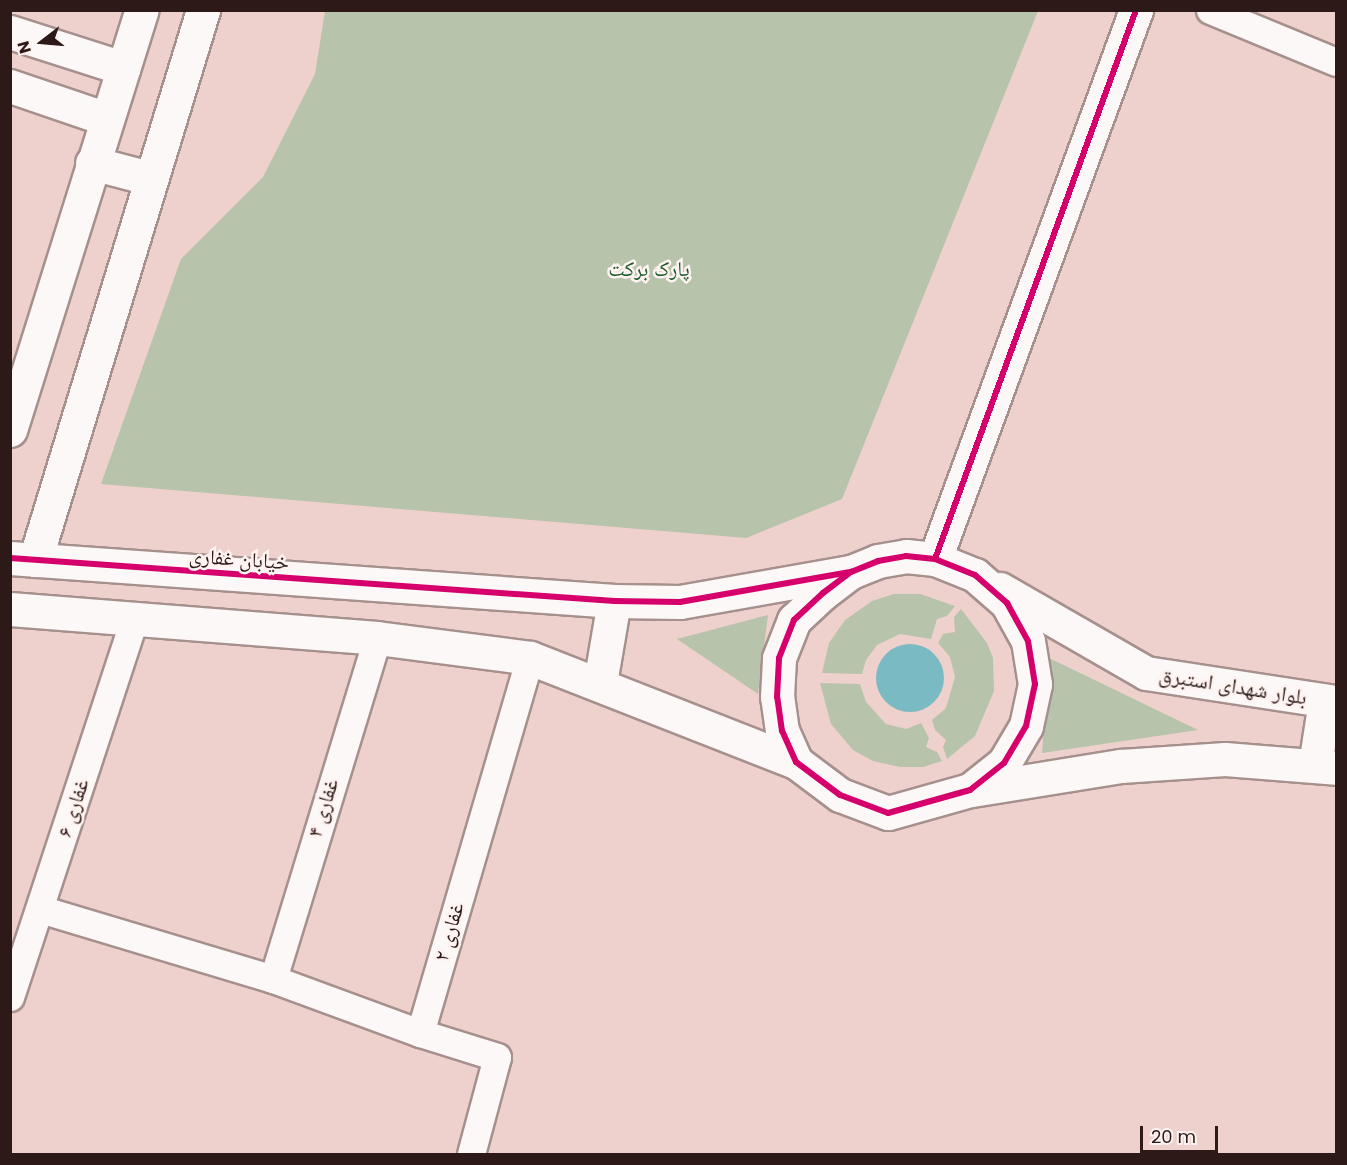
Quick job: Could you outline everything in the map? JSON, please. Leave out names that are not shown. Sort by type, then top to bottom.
[{"type":"street","points":[[10,430],[92,163],[142,10]]},
{"type":"street","points":[[23,559],[203,10]]},
{"type":"street","points":[[935,559],[1136,10]]},
{"type":"street","points":[[1210,10],[1336,62]]},
{"type":"street","points":[[10,32],[123,68]]},
{"type":"street","points":[[10,86],[106,119]]},
{"type":"street","points":[[92,163],[149,178]]},
{"type":"street","points":[[796,762],[782,731],[777,697],[779,658],[794,620],[851,572],[878,561],[906,556],[935,559],[975,575],[1007,603],[1028,641],[1035,684],[1020,735],[1004,763],[970,790]]},
{"type":"street","name":"خیابان غفاری","points":[[23,559],[614,601],[680,602],[851,572]]},
{"type":"street","name":"بلوار شهدای استبرق","points":[[975,575],[1146,673],[1331,702]]},
{"type":"street","points":[[600,683],[614,601]]},
{"type":"street","points":[[10,609],[377,638],[530,658],[600,683],[796,762],[840,795],[888,813],[970,790],[1121,766],[1224,759],[1326,767],[1331,702]]},
{"type":"street","name":"غفاری ۶","points":[[10,997],[134,619]]},
{"type":"street","name":"غفاری ۴","points":[[273,979],[377,638]]},
{"type":"street","name":"غفاری ۲","points":[[420,1033],[530,658]]},
{"type":"street","points":[[40,909],[273,979],[420,1033],[497,1057],[471,1155]]},
{"type":"green space","name":"پارک برکت","points":[[325,10],[1038,11],[842,499],[746,538],[101,484],[181,259],[263,177],[315,74]]},
{"type":"green space","points":[[894,594],[920,594],[955,606],[947,616],[937,619],[931,639],[900,634],[877,645],[866,660],[862,674],[822,673],[829,643],[845,620],[872,601]]},
{"type":"green space","points":[[961,609],[987,643],[993,658],[994,691],[975,736],[947,759],[943,747],[946,740],[935,730],[932,720],[946,708],[955,677],[950,657],[938,643],[943,634],[955,632],[954,617]]},
{"type":"green space","points":[[768,615],[758,694],[677,639]]},
{"type":"green space","points":[[1049,658],[1198,730],[1042,753]]},
{"type":"green space","points":[[820,683],[860,684],[866,702],[886,724],[906,729],[921,723],[929,738],[926,747],[937,752],[942,761],[923,767],[900,767],[873,761],[853,750],[831,724]]},
{"type":"water","points":[[910,644],[923,646],[934,654],[942,665],[944,678],[942,691],[934,702],[923,710],[910,712],[897,710],[886,702],[878,691],[876,678],[878,665],[886,654],[897,646]]},
{"type":"cycle path","points":[[935,559],[1136,10]]},
{"type":"cycle path","points":[[906,556],[935,559],[975,575],[1007,603],[1028,641],[1035,684],[1026,726],[1004,763],[970,790],[888,813],[840,795],[796,762],[782,731],[777,697],[779,658],[794,620],[823,593],[851,572],[878,561],[906,556]]},
{"type":"cycle path","points":[[10,558],[614,601],[680,602],[851,572]]}]
